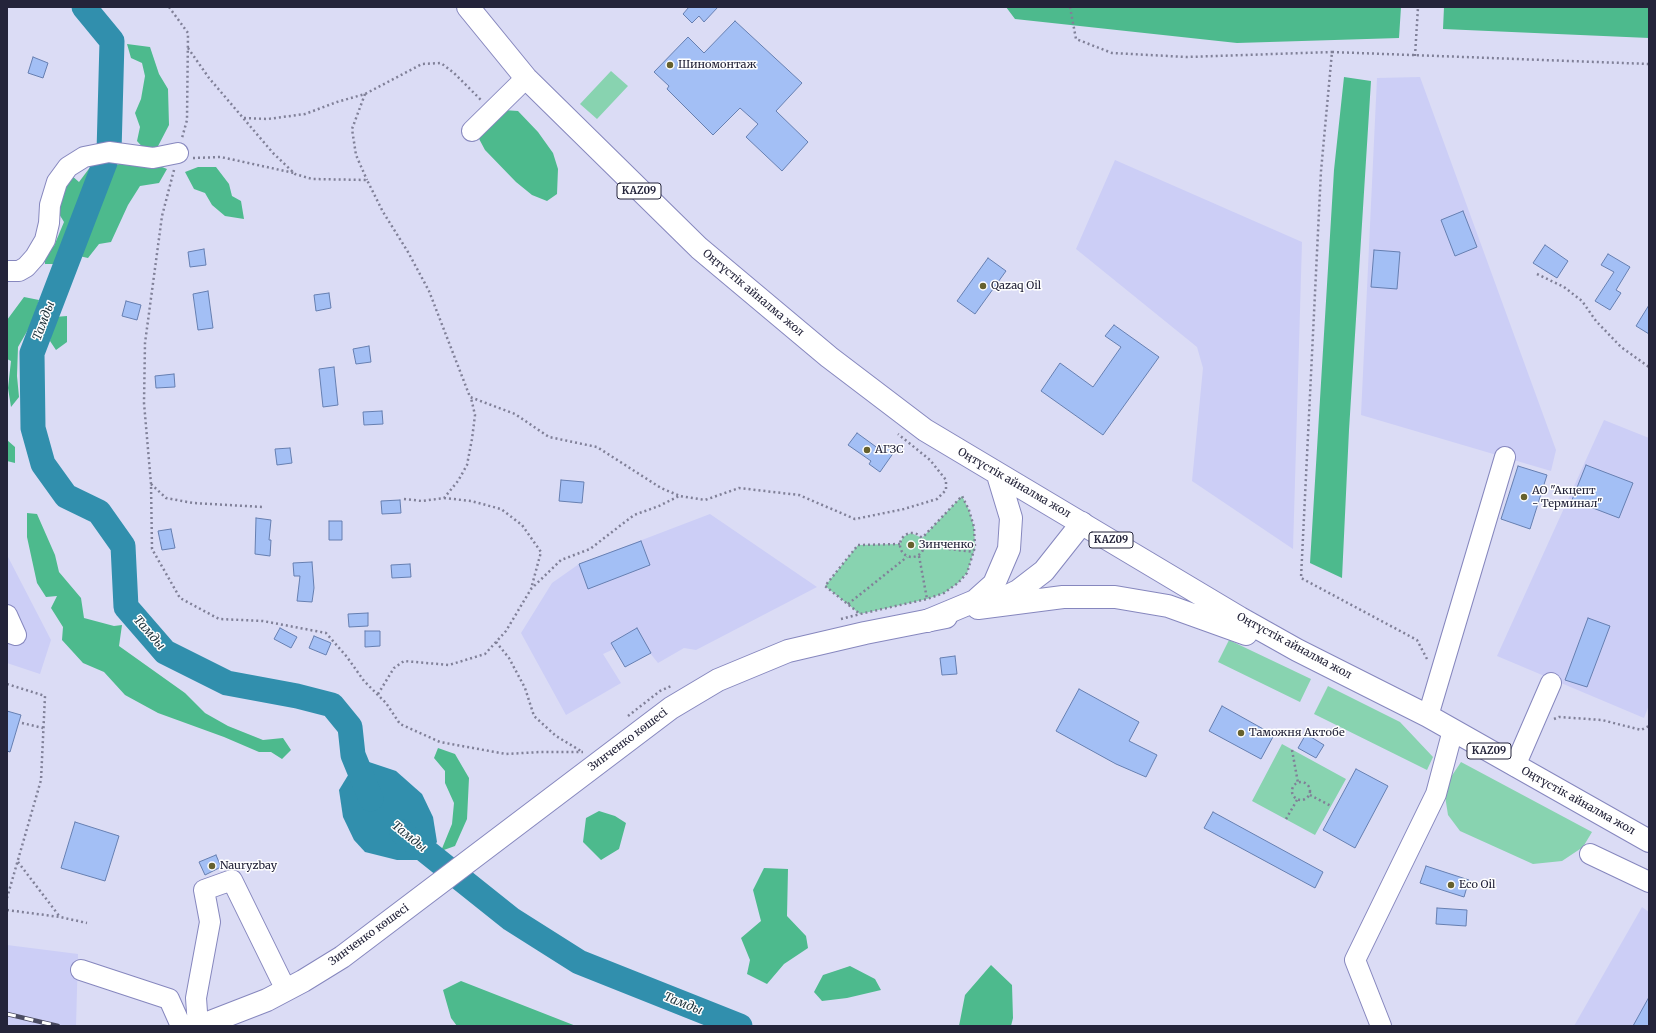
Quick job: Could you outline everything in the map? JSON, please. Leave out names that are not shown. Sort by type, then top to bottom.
[{"type":"main road","name":"Оңтүстік айналма жол","points":[[468,7],[526,78],[699,248],[829,356],[919,426],[998,475],[1082,523],[1240,618],[1297,650],[1428,716],[1649,841]]},
{"type":"main road","points":[[926,621],[975,601],[994,584],[1009,549],[1011,518],[998,475]]},
{"type":"main road","name":"Зинченко көшесі","points":[[199,1026],[267,1000],[342,957],[494,842],[589,758],[718,680],[788,651],[865,633],[957,615],[998,602],[1018,591],[1044,571],[1082,523]]},
{"type":"main road","points":[[978,608],[1063,597],[1115,597],[1168,606],[1268,642],[1297,650]]},
{"type":"street","points":[[472,131],[526,78]]},
{"type":"street","points":[[7,271],[19,271],[26,267],[45,240],[49,223],[50,205],[57,182],[68,167],[84,157],[109,152],[153,158],[177,159]]},
{"type":"street","points":[[1428,716],[1505,458]]},
{"type":"street","points":[[7,615],[16,635],[7,632]]},
{"type":"street","points":[[1515,766],[1551,683]]},
{"type":"street","points":[[1381,1026],[1355,960],[1436,794],[1453,730]]},
{"type":"street","points":[[1590,854],[1649,882]]},
{"type":"street","points":[[199,1026],[196,998],[210,922],[204,890],[232,880],[286,990]]},
{"type":"street","points":[[80,970],[169,999],[181,1026]]},
{"type":"path","points":[[170,7],[188,33],[187,120],[162,216],[145,343],[144,403],[150,484],[152,549],[180,598],[219,619],[263,621],[326,633],[347,656],[364,681],[386,702],[400,724],[440,742],[506,754],[589,758]]},
{"type":"path","points":[[1070,7],[1076,39],[1112,53],[1187,57],[1332,52],[1649,64]]},
{"type":"path","points":[[1415,56],[1418,7]]},
{"type":"path","points":[[188,48],[209,78],[273,153],[295,174]]},
{"type":"path","points":[[1332,52],[1321,171],[1301,578],[1417,640],[1439,681]]},
{"type":"path","points":[[244,118],[268,119],[304,114],[364,94],[422,64],[441,63],[454,73],[485,104]]},
{"type":"path","points":[[364,94],[352,129],[356,155],[383,212],[408,252],[429,291],[470,397],[475,415],[467,465],[458,481],[444,498]]},
{"type":"path","points":[[177,159],[221,156],[312,179],[367,180]]},
{"type":"path","points":[[1537,274],[1564,288],[1582,301],[1596,321],[1621,348],[1649,367]]},
{"type":"path","points":[[470,397],[515,414],[549,437],[597,447],[661,488],[680,496],[705,500],[739,488],[799,495],[855,519],[904,509],[936,499],[946,490],[946,480],[930,460],[898,434]]},
{"type":"path","points":[[150,484],[166,498],[193,503],[263,507]]},
{"type":"path","points":[[378,694],[394,668],[404,661],[449,665],[486,654],[506,631],[531,589],[561,560],[590,549],[634,515],[660,506],[680,496]]},
{"type":"path","points":[[900,544],[858,544],[825,586],[860,614],[927,599],[944,593],[958,583],[967,573],[974,552],[974,527],[969,510],[962,496],[922,538]]},
{"type":"path","points":[[404,499],[422,501],[444,498],[471,501],[501,509],[522,525],[541,552],[531,589]]},
{"type":"path","points":[[907,556],[902,551],[900,544],[904,536],[911,533],[922,538]]},
{"type":"path","points":[[922,538],[924,546],[919,556],[927,599]]},
{"type":"path","points":[[924,546],[974,552]]},
{"type":"path","points":[[848,604],[907,556],[919,556]]},
{"type":"path","points":[[496,642],[509,658],[525,688],[534,716],[556,736],[589,758]]},
{"type":"path","points":[[7,684],[45,696],[41,780],[7,898]]},
{"type":"path","points":[[1532,726],[1559,717],[1602,720],[1641,730],[1649,726]]},
{"type":"path","points":[[22,723],[43,728]]},
{"type":"path","points":[[1292,750],[1298,783]]},
{"type":"path","points":[[1298,783],[1304,783],[1309,786],[1310,795],[1303,801],[1297,800],[1293,795],[1292,789],[1298,783]]},
{"type":"path","points":[[1310,795],[1331,806]]},
{"type":"path","points":[[1286,819],[1297,800]]},
{"type":"path","points":[[18,862],[60,917]]},
{"type":"path","points":[[7,910],[60,917],[87,923]]},
{"type":"shaded area","points":[[1420,77],[1556,450],[1551,471],[1361,415],[1377,78]]},
{"type":"shaded area","points":[[1115,160],[1302,242],[1293,549],[1192,481],[1203,368],[1197,347],[1076,249]]},
{"type":"shaded area","points":[[1604,420],[1649,438],[1649,705],[1644,718],[1497,656]]},
{"type":"shaded area","points":[[710,514],[817,587],[696,650],[684,648],[658,663],[650,653],[625,667],[614,649],[603,654],[621,683],[566,715],[521,633],[552,583],[579,564]]},
{"type":"shaded area","points":[[7,555],[51,640],[40,674],[7,663]]},
{"type":"shaded area","points":[[1642,907],[1649,912],[1649,1026],[1574,1026]]},
{"type":"shaded area","points":[[7,945],[78,954],[76,1026],[7,1026]]},
{"type":"green space","points":[[1006,7],[1401,7],[1399,38],[1237,43],[1015,19]]},
{"type":"green space","points":[[1444,7],[1649,7],[1649,38],[1443,29]]},
{"type":"green space","points":[[127,44],[150,47],[159,74],[168,89],[169,125],[156,150],[148,153],[137,141],[140,127],[135,113],[141,99],[145,76],[142,63],[131,58]]},
{"type":"green space","points":[[611,71],[628,86],[597,119],[580,104]]},
{"type":"green space","points":[[1344,77],[1371,81],[1349,430],[1342,578],[1310,563],[1334,170]]},
{"type":"green space","points":[[503,110],[518,111],[538,132],[553,153],[558,169],[557,194],[547,201],[532,195],[516,182],[485,150],[477,135]]},
{"type":"green space","points":[[126,159],[152,163],[167,169],[159,183],[140,186],[128,205],[111,242],[99,244],[88,258],[79,256],[90,212],[104,189],[113,168]]},
{"type":"green space","points":[[100,162],[65,253],[55,264],[45,264],[44,251],[54,246],[64,222],[53,204],[71,175],[79,182],[91,166]]},
{"type":"green space","points":[[198,167],[216,167],[229,184],[232,196],[241,201],[244,219],[225,216],[212,205],[205,193],[194,189],[185,172]]},
{"type":"green space","points":[[24,297],[39,300],[33,321],[18,347],[17,376],[19,397],[11,407],[8,388],[11,361],[7,359],[7,320]]},
{"type":"green space","points":[[67,316],[67,342],[56,350],[50,341],[55,317]]},
{"type":"green space","points":[[7,440],[15,447],[15,463],[7,461]]},
{"type":"green space","points":[[962,496],[969,510],[974,527],[975,547],[967,573],[958,583],[944,593],[927,599],[860,614],[825,586],[858,545],[900,544],[903,537],[911,533],[922,538]]},
{"type":"green space","points":[[27,513],[37,514],[55,555],[59,572],[81,598],[84,618],[114,626],[122,625],[119,646],[185,693],[205,713],[228,726],[263,740],[283,738],[291,750],[282,759],[271,752],[259,752],[224,737],[158,713],[125,695],[104,672],[83,663],[62,640],[63,627],[51,608],[57,596],[46,597],[37,583],[27,537]]},
{"type":"green space","points":[[1229,640],[1311,679],[1300,702],[1218,662]]},
{"type":"green space","points":[[1328,686],[1400,722],[1433,757],[1427,770],[1314,714]]},
{"type":"green space","points":[[1282,744],[1346,779],[1315,835],[1252,801]]},
{"type":"green space","points":[[438,748],[455,754],[469,778],[467,819],[455,846],[441,851],[452,824],[454,803],[445,783],[445,771],[434,758]]},
{"type":"green space","points":[[1461,762],[1592,832],[1583,847],[1562,861],[1533,864],[1460,831],[1448,815],[1445,796],[1451,777]]},
{"type":"green space","points":[[599,811],[615,816],[626,823],[619,849],[601,860],[583,842],[586,818]]},
{"type":"green space","points":[[764,868],[788,869],[787,916],[806,936],[808,948],[784,964],[767,984],[747,974],[750,960],[741,938],[761,921],[753,890]]},
{"type":"green space","points":[[991,965],[1012,985],[1013,1018],[1011,1026],[959,1026],[965,995]]},
{"type":"green space","points":[[850,966],[875,979],[881,990],[847,998],[822,1001],[814,992],[823,975]]},
{"type":"green space","points":[[461,981],[576,1026],[457,1026],[451,1018],[443,990]]},
{"type":"water","points":[[369,762],[396,771],[422,794],[433,817],[437,842],[422,860],[397,860],[365,852],[354,840],[343,817],[339,790],[350,772]]},
{"type":"building","points":[[689,7],[718,7],[704,22],[699,16],[692,23],[683,14]]},
{"type":"building","points":[[735,21],[802,83],[776,111],[808,142],[782,171],[746,137],[758,124],[740,108],[713,135],[667,89],[669,86],[654,72],[688,37],[704,53]]},
{"type":"building","points":[[33,57],[48,63],[43,78],[28,73]]},
{"type":"building","points":[[1463,211],[1477,247],[1455,256],[1441,220]]},
{"type":"building","points":[[1545,245],[1568,261],[1557,278],[1533,263]]},
{"type":"building","points":[[204,249],[206,265],[190,267],[188,252]]},
{"type":"building","points":[[1374,250],[1400,252],[1397,289],[1371,287]]},
{"type":"building","points":[[1608,254],[1630,267],[1616,290],[1621,293],[1610,310],[1595,301],[1614,272],[1601,265]]},
{"type":"building","points":[[988,258],[1006,271],[975,314],[957,301]]},
{"type":"building","points":[[208,291],[213,328],[198,330],[193,294]]},
{"type":"building","points":[[329,293],[331,308],[316,311],[314,295]]},
{"type":"building","points":[[126,301],[141,305],[137,320],[122,316]]},
{"type":"building","points":[[1649,305],[1649,334],[1636,326]]},
{"type":"building","points":[[1114,325],[1159,357],[1103,435],[1041,391],[1060,363],[1093,387],[1121,347],[1105,336]]},
{"type":"building","points":[[369,346],[371,362],[356,364],[353,349]]},
{"type":"building","points":[[334,367],[338,405],[323,407],[319,369]]},
{"type":"building","points":[[174,374],[175,387],[156,388],[155,376]]},
{"type":"building","points":[[382,411],[383,424],[364,425],[363,412]]},
{"type":"building","points":[[857,433],[879,449],[883,444],[894,452],[880,472],[869,464],[871,461],[848,445]]},
{"type":"building","points":[[290,448],[292,463],[277,465],[275,449]]},
{"type":"building","points":[[1586,465],[1633,483],[1619,518],[1572,500]]},
{"type":"building","name":"АО \"Акцепт - Терминал\"","points":[[1518,466],[1547,475],[1530,529],[1501,519]]},
{"type":"building","points":[[561,480],[584,482],[582,503],[559,501]]},
{"type":"building","points":[[400,500],[401,513],[382,514],[381,501]]},
{"type":"building","points":[[256,518],[271,520],[269,540],[271,540],[270,556],[255,554]]},
{"type":"building","points":[[329,521],[342,521],[342,540],[329,540]]},
{"type":"building","points":[[171,529],[175,548],[162,550],[158,531]]},
{"type":"building","points":[[641,541],[650,565],[588,589],[579,564]]},
{"type":"building","points":[[312,562],[314,588],[312,602],[297,601],[300,576],[294,576],[293,563]]},
{"type":"building","points":[[410,564],[411,577],[392,578],[391,565]]},
{"type":"building","points":[[368,613],[368,626],[349,627],[348,614]]},
{"type":"building","points":[[1588,618],[1610,626],[1587,687],[1565,680]]},
{"type":"building","points":[[280,628],[297,637],[291,648],[274,639]]},
{"type":"building","points":[[637,628],[651,653],[625,667],[611,643]]},
{"type":"building","points":[[365,631],[380,631],[380,646],[365,647]]},
{"type":"building","points":[[314,636],[331,643],[326,655],[309,648]]},
{"type":"building","points":[[955,656],[957,674],[942,675],[940,658]]},
{"type":"building","points":[[1079,689],[1139,722],[1129,741],[1157,755],[1146,777],[1116,764],[1056,731]]},
{"type":"building","name":"Таможня Актобе","points":[[1222,706],[1274,735],[1261,759],[1209,731]]},
{"type":"building","points":[[7,711],[21,715],[10,752],[7,751]]},
{"type":"building","points":[[1306,734],[1324,745],[1316,758],[1298,748]]},
{"type":"building","points":[[1356,769],[1388,786],[1355,848],[1323,830]]},
{"type":"building","points":[[1213,812],[1323,872],[1315,888],[1204,828]]},
{"type":"building","points":[[75,822],[119,836],[105,881],[61,868]]},
{"type":"building","points":[[216,855],[221,867],[205,875],[199,862]]},
{"type":"building","points":[[1426,866],[1469,880],[1464,897],[1420,883]]},
{"type":"building","points":[[1437,908],[1467,910],[1466,926],[1436,924]]},
{"type":"building","points":[[1649,997],[1649,1026],[1633,1026]]},
{"type":"waterway","name":"Тамды","points":[[84,7],[112,41],[109,152],[32,353],[33,428],[43,464],[66,496],[99,512],[123,546],[126,607],[165,652],[227,683],[297,696],[332,705],[350,727],[353,755],[371,799]]},
{"type":"waterway","name":"Тамды","points":[[402,832],[511,919],[579,962],[740,1026]]},
{"type":"railway","points":[[7,1014],[58,1026]]},
{"type":"place","name":"Шиномонтаж","points":[[670,65]]},
{"type":"place","name":"Qazaq Oil","points":[[983,286]]},
{"type":"place","name":"АГЗС","points":[[867,450]]},
{"type":"place","name":"АО \"Акцепт - Терминал\"","points":[[1524,497]]},
{"type":"place","name":"Зинченко","points":[[911,545]]},
{"type":"place","name":"Таможня Актобе","points":[[1241,733]]},
{"type":"place","name":"Nauryzbay","points":[[212,866]]},
{"type":"place","name":"Eco Oil","points":[[1451,885]]}]
